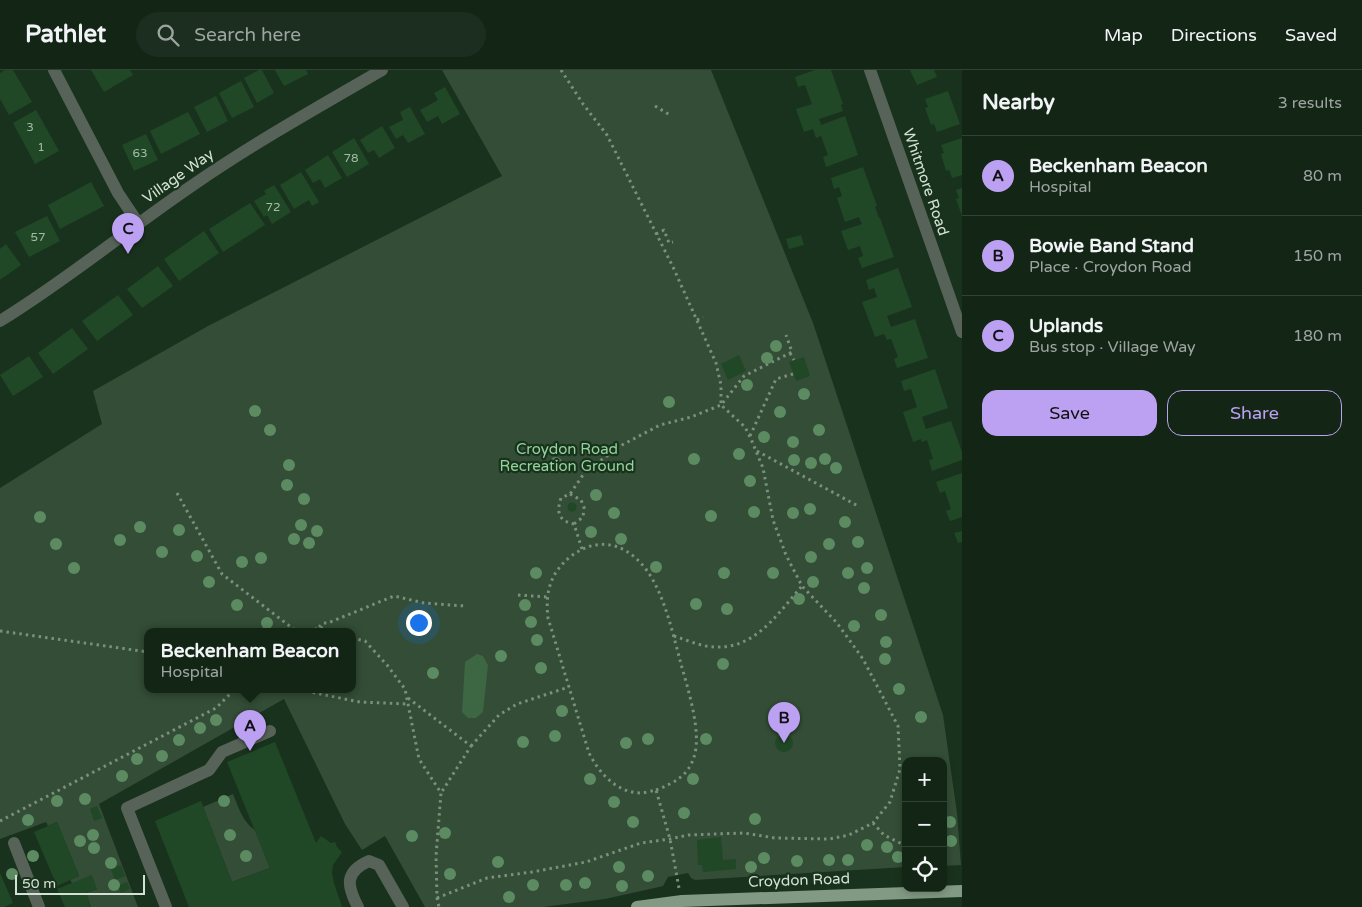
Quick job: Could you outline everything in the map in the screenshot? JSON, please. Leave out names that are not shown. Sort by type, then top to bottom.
[{"type":"main road","name":"Croydon Road","points":[[637,907],[682,901],[771,902],[962,891]]},
{"type":"street","points":[[54,70],[118,193],[138,224]]},
{"type":"street","name":"Village Way","points":[[0,321],[54,286],[238,154],[382,70]]},
{"type":"street","name":"Whitmore Road","points":[[870,70],[962,332]]},
{"type":"street","points":[[166,907],[127,808],[209,770],[222,752],[270,732]]},
{"type":"street","points":[[14,843],[39,907]]},
{"type":"street","points":[[358,907],[350,891],[350,876],[358,866],[369,862],[379,865],[384,871],[403,907]]},
{"type":"path","points":[[561,70],[583,104],[607,134],[656,234],[716,363],[721,385],[721,405]]},
{"type":"path","points":[[655,106],[670,115]]},
{"type":"path","points":[[656,234],[664,230],[669,244],[672,242]]},
{"type":"path","points":[[697,320],[703,317]]},
{"type":"path","points":[[786,335],[792,352],[790,353],[794,360]]},
{"type":"path","points":[[570,494],[581,500],[584,507],[583,516],[574,524],[566,523],[557,508],[561,498],[570,494],[585,472],[622,445],[660,425],[691,417],[721,405],[744,376],[790,353]]},
{"type":"path","points":[[750,436],[776,379],[793,374]]},
{"type":"path","points":[[437,898],[487,878],[586,862],[641,843],[688,835],[720,833],[775,838],[829,839],[849,835],[873,823],[890,802],[900,769],[898,726],[863,659],[837,622],[802,586],[786,555],[773,520],[763,468],[750,436],[736,417],[721,405]]},
{"type":"path","points":[[756,451],[858,506]]},
{"type":"path","points":[[177,493],[222,574],[290,628]]},
{"type":"path","points":[[574,524],[582,550]]},
{"type":"path","points":[[605,543],[623,549],[634,558],[655,583],[674,636],[689,692],[697,745],[685,775],[670,785],[656,790],[640,793],[614,783],[603,775],[589,753],[548,618],[547,597],[552,579],[559,567],[582,550],[605,543]]},
{"type":"path","points":[[674,636],[713,648],[743,643],[755,637],[764,629],[802,586]]},
{"type":"path","points":[[518,595],[547,597]]},
{"type":"path","points":[[318,627],[323,623],[328,623],[394,596],[424,603],[465,606]]},
{"type":"path","points":[[0,631],[144,651]]},
{"type":"path","points":[[356,639],[365,641],[387,665],[405,689],[419,759],[441,793]]},
{"type":"path","points":[[440,907],[437,898],[436,856],[441,793],[471,746],[499,716],[518,704],[570,687]]},
{"type":"path","points":[[0,821],[216,708],[231,693]]},
{"type":"path","points":[[315,693],[360,702],[407,704]]},
{"type":"path","points":[[408,697],[471,746]]},
{"type":"path","points":[[496,712],[499,716]]},
{"type":"path","points":[[656,790],[670,839],[682,901]]},
{"type":"path","points":[[873,823],[884,835],[902,844]]},
{"type":"green space","name":"Croydon Road Recreation Ground","points":[[442,70],[711,70],[813,323],[943,715],[957,813],[961,865],[947,866],[947,757],[902,757],[902,867],[695,880],[688,873],[668,877],[663,886],[605,899],[543,907],[425,907],[385,836],[362,850],[345,824],[284,699],[99,804],[138,907],[91,907],[86,893],[97,889],[72,883],[70,880],[79,876],[57,822],[48,826],[46,822],[0,839],[0,488],[102,424],[93,391],[208,326],[502,176]]},
{"type":"green space","points":[[233,794],[244,819],[255,830],[270,868],[232,882],[203,807]]},
{"type":"shaded area","points":[[477,654],[483,656],[488,665],[483,712],[476,718],[468,718],[462,712],[465,662]]},
{"type":"building","points":[[5,70],[13,70],[32,102],[9,115],[0,99],[0,73]]},
{"type":"building","points":[[91,70],[130,70],[133,75],[104,92]]},
{"type":"building","points":[[262,70],[274,93],[257,103],[244,78]]},
{"type":"building","points":[[275,70],[306,70],[308,74],[284,86]]},
{"type":"building","points":[[815,70],[831,70],[843,104],[841,105],[843,111],[819,119],[821,125],[845,116],[858,155],[826,167],[823,157],[828,155],[821,136],[816,138],[813,129],[804,132],[796,109],[812,104],[805,85],[798,87],[795,77]]},
{"type":"building","points":[[910,70],[934,70],[937,77],[917,85]]},
{"type":"building","points":[[241,81],[254,107],[232,118],[219,93]]},
{"type":"building","points":[[445,87],[460,114],[442,124],[438,116],[427,122],[420,110],[438,100],[434,93]]},
{"type":"building","points":[[948,91],[960,124],[937,132],[934,124],[931,125],[925,108],[928,107],[925,99]]},
{"type":"building","points":[[216,96],[228,121],[207,132],[194,107]]},
{"type":"building","points":[[410,107],[425,134],[408,143],[403,135],[396,139],[389,127],[403,120],[400,112]]},
{"type":"building","points":[[36,110],[59,151],[35,164],[13,123]]},
{"type":"building","points":[[188,112],[200,134],[161,154],[150,131]]},
{"type":"building","points":[[382,126],[395,148],[379,158],[374,150],[368,153],[360,140]]},
{"type":"building","points":[[146,134],[158,160],[134,171],[122,145]]},
{"type":"building","points":[[354,138],[369,164],[347,177],[332,152]]},
{"type":"building","points":[[962,138],[962,175],[952,178],[949,170],[946,171],[941,154],[944,153],[941,145]]},
{"type":"building","points":[[328,155],[342,178],[325,188],[320,179],[313,183],[305,170]]},
{"type":"building","points":[[863,167],[877,206],[875,207],[894,257],[862,268],[858,258],[863,256],[860,246],[848,250],[841,231],[862,224],[859,217],[845,222],[837,198],[842,196],[839,187],[834,189],[831,178]]},
{"type":"building","points":[[301,172],[319,202],[312,206],[309,200],[294,209],[280,185]]},
{"type":"building","points":[[91,182],[104,206],[60,229],[48,205]]},
{"type":"building","points":[[274,185],[291,212],[272,224],[267,215],[264,217],[254,201],[266,194],[264,191]]},
{"type":"building","points":[[962,188],[962,216],[956,199],[959,198],[956,190]]},
{"type":"building","points":[[250,203],[265,225],[223,252],[209,229]]},
{"type":"building","points":[[47,216],[60,241],[29,257],[15,232]]},
{"type":"building","points":[[204,231],[219,253],[179,281],[164,259]]},
{"type":"building","points":[[801,235],[804,245],[789,249],[786,239]]},
{"type":"building","points":[[6,244],[21,265],[0,280],[0,249]]},
{"type":"building","points":[[158,266],[173,286],[142,308],[127,289]]},
{"type":"building","points":[[898,268],[912,307],[887,316],[891,327],[915,319],[928,358],[897,368],[894,359],[898,357],[891,339],[887,340],[884,334],[875,337],[862,302],[877,297],[874,288],[869,290],[866,280]]},
{"type":"building","points":[[118,295],[133,315],[97,341],[82,321]]},
{"type":"building","points":[[72,328],[88,349],[53,374],[38,353]]},
{"type":"building","points":[[739,355],[746,371],[728,380],[721,364]]},
{"type":"building","points":[[29,356],[43,377],[13,396],[0,375]]},
{"type":"building","points":[[804,357],[810,376],[796,381],[789,362]]},
{"type":"building","points":[[935,369],[948,408],[922,417],[926,429],[951,421],[962,452],[962,460],[932,471],[929,460],[933,459],[927,440],[922,442],[921,439],[913,442],[903,412],[917,407],[911,389],[904,391],[901,381]]},
{"type":"building","points":[[962,473],[962,517],[950,521],[946,511],[951,509],[945,491],[940,493],[936,482]]},
{"type":"building","points":[[572,502],[577,507],[572,512],[567,507]]},
{"type":"building","points":[[962,531],[962,542],[958,543],[954,533]]},
{"type":"building","points":[[784,734],[790,737],[793,743],[790,749],[784,752],[778,749],[775,743],[778,737]]},
{"type":"building","points":[[275,742],[316,843],[321,836],[331,843],[335,842],[342,852],[333,865],[332,873],[342,907],[189,907],[155,821],[201,801],[232,882],[270,868],[227,762]]},
{"type":"building","points":[[97,806],[102,818],[94,821],[90,809]]},
{"type":"building","points":[[57,822],[79,876],[57,886],[34,832]]},
{"type":"building","points":[[721,837],[723,860],[736,859],[736,869],[703,872],[702,865],[698,865],[697,840]]},
{"type":"building","points":[[121,865],[125,876],[115,880],[111,869]]},
{"type":"building","points":[[0,873],[13,903],[4,907],[0,907]]},
{"type":"building","points":[[92,875],[97,889],[86,893],[91,907],[65,907],[57,889]]},
{"type":"building","points":[[127,882],[130,889],[121,893],[118,886]]},
{"type":"place","name":"Uplands","points":[[128,254]]},
{"type":"place","name":"Bowie Band Stand","points":[[784,743]]},
{"type":"place","name":"Beckenham Beacon","points":[[250,751]]}]
